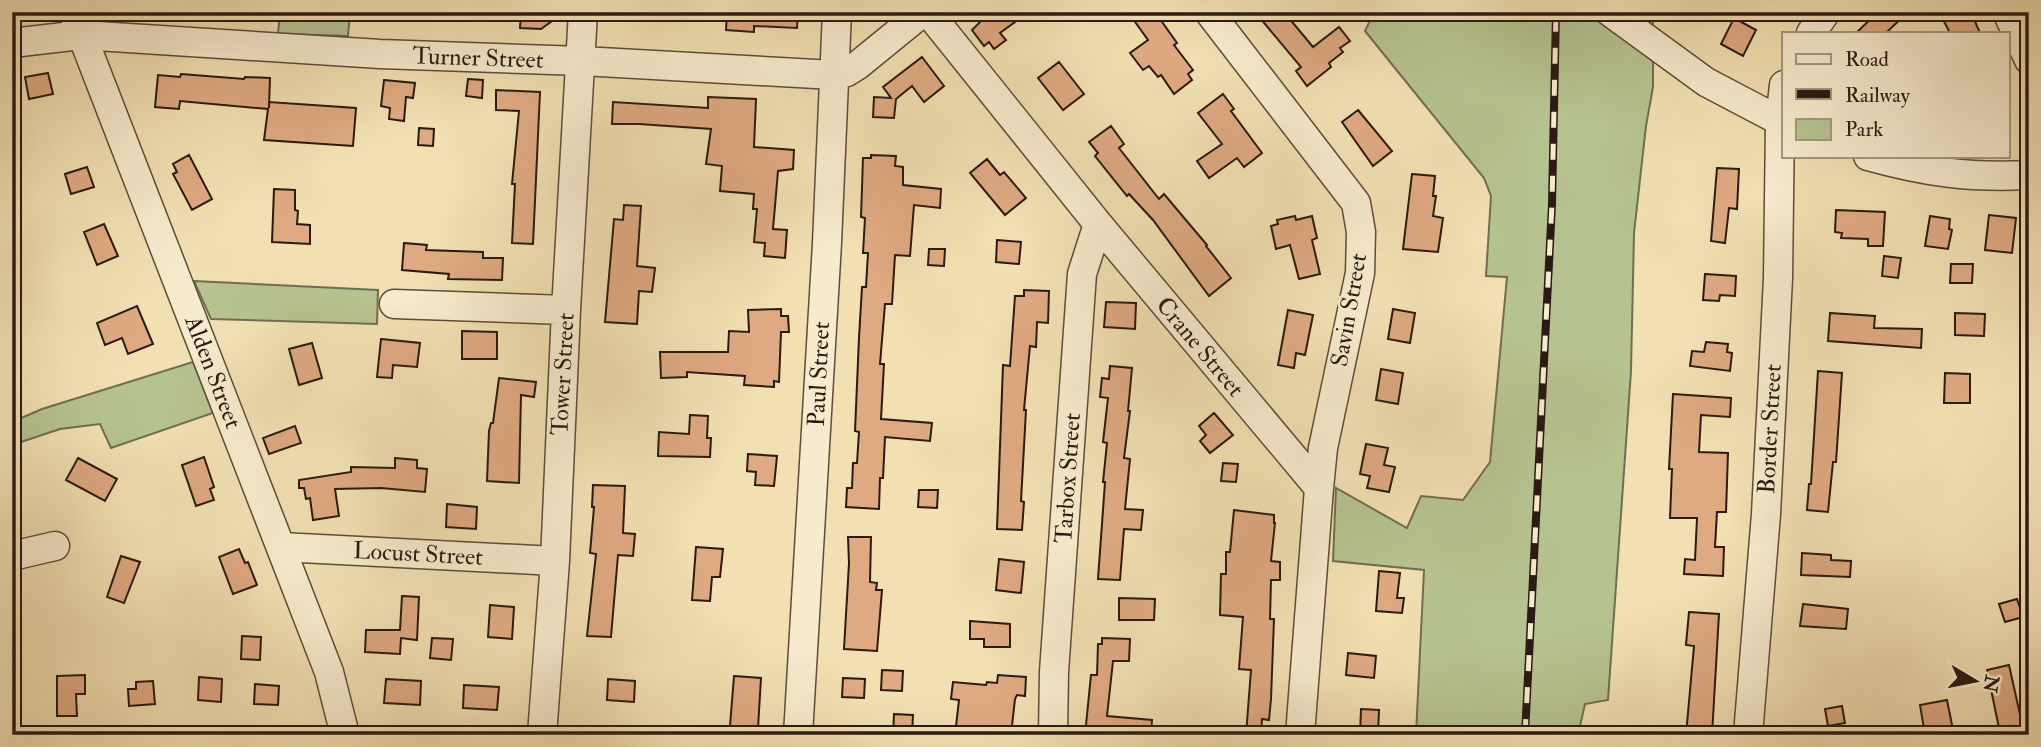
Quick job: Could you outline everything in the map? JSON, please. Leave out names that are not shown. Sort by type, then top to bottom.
[{"type":"street","name":"Tower Street","points":[[542,735],[555,561],[583,12]]},
{"type":"street","name":"Paul Street","points":[[798,735],[826,257],[837,12]]},
{"type":"street","name":"Turner Street","points":[[12,43],[41,38],[77,24],[380,54],[582,61],[834,75],[847,72],[858,65],[923,12]]},
{"type":"street","name":"Crane Street","points":[[928,12],[1098,224],[1319,488]]},
{"type":"street","name":"Savin Street","points":[[1209,12],[1356,203],[1361,232],[1360,273],[1322,448],[1319,488]]},
{"type":"street","points":[[1610,12],[1706,82],[1782,122]]},
{"type":"street","points":[[1812,32],[1826,12]]},
{"type":"street","points":[[2007,12],[2029,60]]},
{"type":"street","name":"Alden Street","points":[[77,24],[329,672],[345,735]]},
{"type":"street","name":"Border Street","points":[[1748,735],[1766,514],[1778,278],[1782,122]]},
{"type":"street","points":[[1876,158],[1947,174],[1986,177],[2029,175]]},
{"type":"street","name":"Tarbox Street","points":[[1053,735],[1054,672],[1082,274],[1098,224]]},
{"type":"street","points":[[394,304],[566,310]]},
{"type":"street","points":[[1300,735],[1319,488]]},
{"type":"street","points":[[12,556],[55,546]]},
{"type":"street","name":"Locust Street","points":[[281,547],[555,561]]},
{"type":"green space","points":[[280,12],[350,12],[348,36],[278,34]]},
{"type":"green space","points":[[1374,12],[1656,12],[1653,16],[1653,87],[1634,233],[1631,371],[1608,700],[1585,704],[1578,735],[1416,735],[1424,570],[1333,561],[1336,488],[1407,528],[1421,496],[1463,500],[1490,462],[1507,277],[1486,276],[1491,196],[1484,178],[1365,31]]},
{"type":"green space","points":[[194,281],[378,290],[377,324],[211,319]]},
{"type":"green space","points":[[193,362],[213,413],[111,448],[100,424],[60,429],[12,445],[12,422],[42,409]]},
{"type":"building","points":[[521,12],[544,12],[552,21],[541,29],[520,28]]},
{"type":"building","points":[[727,12],[798,12],[797,28],[754,26],[754,32],[726,30]]},
{"type":"building","points":[[990,12],[1008,12],[1015,22],[1000,33],[1006,40],[994,49],[989,42],[984,46],[972,30]]},
{"type":"building","points":[[1128,12],[1155,12],[1177,43],[1174,45],[1193,70],[1188,74],[1192,80],[1174,94],[1161,75],[1158,77],[1149,66],[1143,70],[1130,53],[1148,40]]},
{"type":"building","points":[[1255,12],[1284,12],[1313,47],[1339,27],[1350,41],[1340,48],[1343,52],[1329,63],[1331,67],[1307,86],[1296,71],[1301,67]]},
{"type":"building","points":[[1878,12],[1908,12],[1887,32],[1857,32]]},
{"type":"building","points":[[1939,12],[1971,12],[1980,32],[1949,32]]},
{"type":"building","points":[[1734,18],[1756,30],[1743,56],[1721,44]]},
{"type":"building","points":[[922,57],[944,86],[924,102],[912,86],[896,99],[894,118],[873,117],[874,97],[891,98],[883,87]]},
{"type":"building","points":[[1059,62],[1084,94],[1063,110],[1038,78]]},
{"type":"building","points":[[48,73],[53,94],[29,99],[25,77]]},
{"type":"building","points":[[181,74],[244,79],[270,78],[269,102],[356,108],[353,146],[264,140],[268,109],[180,101],[179,109],[155,107],[158,75],[180,77]]},
{"type":"building","points":[[468,79],[483,80],[482,98],[466,96]]},
{"type":"building","points":[[384,80],[415,83],[413,98],[406,97],[404,121],[389,119],[390,108],[381,106]]},
{"type":"building","points":[[496,90],[540,92],[533,244],[512,243],[515,184],[512,184],[519,111],[496,110]]},
{"type":"building","points":[[1223,94],[1234,109],[1231,111],[1262,153],[1244,167],[1237,158],[1209,178],[1197,161],[1222,144],[1198,113]]},
{"type":"building","points":[[708,97],[756,99],[754,147],[794,150],[793,169],[778,171],[773,229],[787,230],[785,258],[764,256],[765,243],[754,242],[757,209],[753,209],[754,194],[720,191],[722,166],[706,164],[711,129],[612,124],[613,102],[708,108]]},
{"type":"building","points":[[1358,110],[1392,151],[1373,166],[1342,122]]},
{"type":"building","points":[[1111,126],[1124,144],[1119,148],[1159,199],[1164,194],[1231,278],[1209,296],[1153,220],[1129,194],[1127,196],[1095,156],[1098,153],[1089,142]]},
{"type":"building","points":[[419,128],[434,129],[433,146],[418,145]]},
{"type":"building","points":[[189,155],[212,199],[192,210],[173,174],[177,172],[173,164]]},
{"type":"building","points":[[871,155],[896,156],[895,166],[903,167],[903,185],[941,189],[940,208],[914,205],[910,256],[895,255],[892,304],[885,304],[880,364],[884,364],[881,419],[932,423],[930,441],[885,437],[879,509],[846,507],[847,488],[852,488],[853,463],[857,463],[859,432],[855,431],[859,338],[862,287],[866,287],[868,253],[863,253],[865,218],[861,217],[863,158],[871,158]]},
{"type":"building","points":[[987,159],[1000,175],[1004,172],[1026,198],[1005,215],[970,173]]},
{"type":"building","points":[[87,167],[94,187],[71,194],[65,174]]},
{"type":"building","points":[[1717,168],[1739,169],[1737,209],[1729,208],[1725,243],[1711,241]]},
{"type":"building","points":[[1412,174],[1435,176],[1433,216],[1443,218],[1438,252],[1403,249]]},
{"type":"building","points":[[274,189],[295,190],[297,224],[310,225],[310,244],[272,242]]},
{"type":"building","points":[[624,205],[641,206],[637,266],[655,268],[652,292],[639,291],[637,324],[605,322],[614,219],[623,220]]},
{"type":"building","points":[[1836,210],[1885,212],[1883,246],[1868,246],[1868,239],[1841,238],[1842,233],[1835,232]]},
{"type":"building","points":[[1989,215],[2016,218],[2012,253],[1985,250]]},
{"type":"building","points":[[1295,216],[1296,220],[1312,216],[1317,238],[1312,240],[1320,274],[1299,279],[1290,245],[1276,249],[1271,226],[1278,224],[1277,220]]},
{"type":"building","points":[[1930,216],[1950,219],[1949,229],[1952,230],[1948,249],[1925,246]]},
{"type":"building","points":[[104,224],[118,256],[97,265],[84,232]]},
{"type":"building","points":[[997,240],[1021,242],[1019,264],[996,262]]},
{"type":"building","points":[[404,243],[427,245],[426,250],[483,252],[483,258],[503,258],[502,280],[448,279],[449,274],[402,270]]},
{"type":"building","points":[[929,249],[945,249],[944,266],[928,265]]},
{"type":"building","points":[[1884,256],[1901,258],[1898,278],[1882,276]]},
{"type":"building","points":[[1951,264],[1973,264],[1972,283],[1950,283]]},
{"type":"building","points":[[1705,274],[1736,276],[1735,296],[1720,295],[1719,301],[1703,300]]},
{"type":"building","points":[[1024,290],[1049,291],[1048,323],[1037,322],[1036,347],[1030,346],[1024,410],[1022,530],[997,529],[1003,365],[1010,366],[1015,296],[1024,296]]},
{"type":"building","points":[[1106,302],[1136,303],[1135,329],[1104,327]]},
{"type":"building","points":[[137,306],[153,344],[128,354],[122,338],[105,345],[97,323]]},
{"type":"building","points":[[781,309],[781,316],[788,316],[789,332],[781,332],[779,382],[774,381],[774,387],[744,385],[745,376],[687,372],[687,377],[661,378],[660,352],[728,352],[729,331],[749,332],[748,310]]},
{"type":"building","points":[[1393,309],[1415,313],[1410,343],[1388,339]]},
{"type":"building","points":[[1288,310],[1313,315],[1305,355],[1296,353],[1294,368],[1278,365]]},
{"type":"building","points":[[1830,313],[1875,316],[1874,328],[1922,329],[1921,348],[1828,341]]},
{"type":"building","points":[[1955,313],[1985,314],[1984,336],[1955,335]]},
{"type":"building","points":[[462,331],[497,332],[497,359],[462,359]]},
{"type":"building","points":[[381,339],[420,343],[417,367],[393,365],[392,378],[377,377]]},
{"type":"building","points":[[1706,342],[1728,344],[1727,352],[1732,353],[1730,371],[1690,366],[1692,351],[1704,352]]},
{"type":"building","points":[[312,343],[322,378],[299,385],[289,349]]},
{"type":"building","points":[[1110,366],[1132,368],[1124,458],[1130,459],[1125,509],[1143,510],[1141,530],[1124,529],[1120,580],[1098,579],[1107,443],[1103,442],[1108,398],[1100,397],[1102,378],[1109,379]]},
{"type":"building","points":[[1381,369],[1403,373],[1398,404],[1376,400]]},
{"type":"building","points":[[1818,371],[1842,373],[1836,462],[1833,462],[1828,512],[1807,510]]},
{"type":"building","points":[[1945,373],[1970,374],[1970,403],[1944,403]]},
{"type":"building","points":[[499,378],[536,382],[534,397],[521,395],[519,483],[487,481],[489,431],[493,423]]},
{"type":"building","points":[[1673,394],[1731,398],[1730,417],[1701,415],[1699,452],[1728,453],[1726,512],[1717,512],[1715,547],[1724,547],[1723,576],[1684,574],[1685,559],[1695,560],[1697,518],[1670,518],[1672,469],[1669,469]]},
{"type":"building","points":[[1214,413],[1233,435],[1210,453],[1200,441],[1206,435],[1199,426]]},
{"type":"building","points":[[690,415],[708,416],[710,457],[658,456],[659,432],[689,434]]},
{"type":"building","points":[[295,426],[301,443],[269,454],[263,438]]},
{"type":"building","points":[[1366,444],[1388,448],[1384,465],[1395,467],[1389,492],[1367,488],[1370,476],[1360,474]]},
{"type":"building","points":[[748,454],[777,456],[774,486],[755,485],[756,472],[747,471]]},
{"type":"building","points":[[204,457],[214,487],[210,489],[214,500],[196,506],[182,465]]},
{"type":"building","points":[[78,458],[117,479],[105,501],[66,480]]},
{"type":"building","points":[[395,458],[417,460],[417,468],[427,469],[425,492],[381,488],[335,489],[339,516],[313,520],[310,498],[306,499],[304,488],[299,488],[299,480],[351,472],[351,467],[395,468]]},
{"type":"building","points":[[1223,463],[1238,464],[1236,482],[1221,481]]},
{"type":"building","points":[[593,485],[625,486],[623,533],[635,534],[633,556],[618,555],[611,637],[587,636],[596,554],[590,553]]},
{"type":"building","points":[[919,490],[938,490],[937,508],[918,507]]},
{"type":"building","points":[[447,504],[477,507],[476,529],[446,527]]},
{"type":"building","points":[[1234,510],[1274,515],[1271,561],[1280,562],[1280,580],[1271,580],[1270,619],[1274,619],[1271,699],[1269,720],[1262,719],[1261,735],[1246,735],[1251,670],[1239,669],[1243,617],[1220,615],[1221,574],[1226,574],[1226,552],[1230,552]]},
{"type":"building","points":[[848,537],[871,537],[870,582],[877,583],[876,590],[882,590],[877,651],[844,649]]},
{"type":"building","points":[[696,547],[723,549],[720,577],[712,577],[710,601],[692,600]]},
{"type":"building","points":[[239,549],[245,563],[248,562],[257,585],[233,594],[219,557]]},
{"type":"building","points":[[1802,553],[1831,555],[1831,560],[1851,561],[1850,577],[1801,575]]},
{"type":"building","points":[[121,556],[140,562],[124,603],[107,597]]},
{"type":"building","points":[[999,559],[1024,562],[1021,593],[996,590]]},
{"type":"building","points":[[1379,571],[1400,573],[1397,598],[1404,598],[1402,613],[1376,611]]},
{"type":"building","points":[[402,596],[419,597],[417,640],[401,638],[400,654],[365,652],[366,630],[400,630]]},
{"type":"building","points":[[1119,598],[1155,599],[1154,620],[1119,620]]},
{"type":"building","points":[[2017,599],[2023,617],[2005,622],[1999,604]]},
{"type":"building","points":[[1803,604],[1848,609],[1846,629],[1800,626]]},
{"type":"building","points":[[490,605],[514,607],[512,639],[488,637]]},
{"type":"building","points":[[1689,612],[1719,614],[1712,735],[1686,735],[1694,646],[1686,645]]},
{"type":"building","points":[[970,621],[1010,624],[1010,647],[984,647],[984,639],[970,639]]},
{"type":"building","points":[[242,636],[261,637],[260,660],[241,659]]},
{"type":"building","points":[[432,638],[453,639],[451,660],[430,658]]},
{"type":"building","points":[[1102,638],[1130,639],[1129,661],[1113,661],[1107,716],[1152,720],[1151,735],[1085,735],[1091,675],[1097,675],[1098,644],[1102,644]]},
{"type":"building","points":[[1348,653],[1376,656],[1374,678],[1346,675]]},
{"type":"building","points":[[2009,665],[2023,728],[2000,733],[1987,670]]},
{"type":"building","points":[[882,670],[903,671],[902,691],[881,690]]},
{"type":"building","points":[[85,675],[85,694],[76,694],[77,716],[57,716],[57,676]]},
{"type":"building","points":[[998,675],[1026,677],[1025,696],[1017,695],[1015,699],[1011,735],[955,735],[959,700],[951,699],[953,682],[986,685],[987,682],[997,683]]},
{"type":"building","points":[[734,676],[761,678],[758,728],[730,726]]},
{"type":"building","points":[[199,677],[222,679],[221,702],[198,700]]},
{"type":"building","points":[[843,678],[865,679],[864,698],[842,697]]},
{"type":"building","points":[[386,679],[421,681],[420,705],[384,703]]},
{"type":"building","points":[[608,679],[635,681],[634,702],[607,700]]},
{"type":"building","points":[[153,681],[155,704],[129,706],[128,689],[136,689],[136,682]]},
{"type":"building","points":[[255,684],[279,686],[278,705],[254,704]]},
{"type":"building","points":[[464,685],[499,687],[497,710],[463,708]]},
{"type":"building","points":[[1947,700],[1954,735],[1925,735],[1920,705]]},
{"type":"building","points":[[1842,706],[1845,723],[1828,726],[1825,709]]},
{"type":"building","points":[[1361,709],[1379,710],[1378,735],[1360,735]]},
{"type":"building","points":[[894,714],[913,715],[912,735],[893,735]]},
{"type":"railway","points":[[1525,735],[1552,204],[1556,12]]}]
